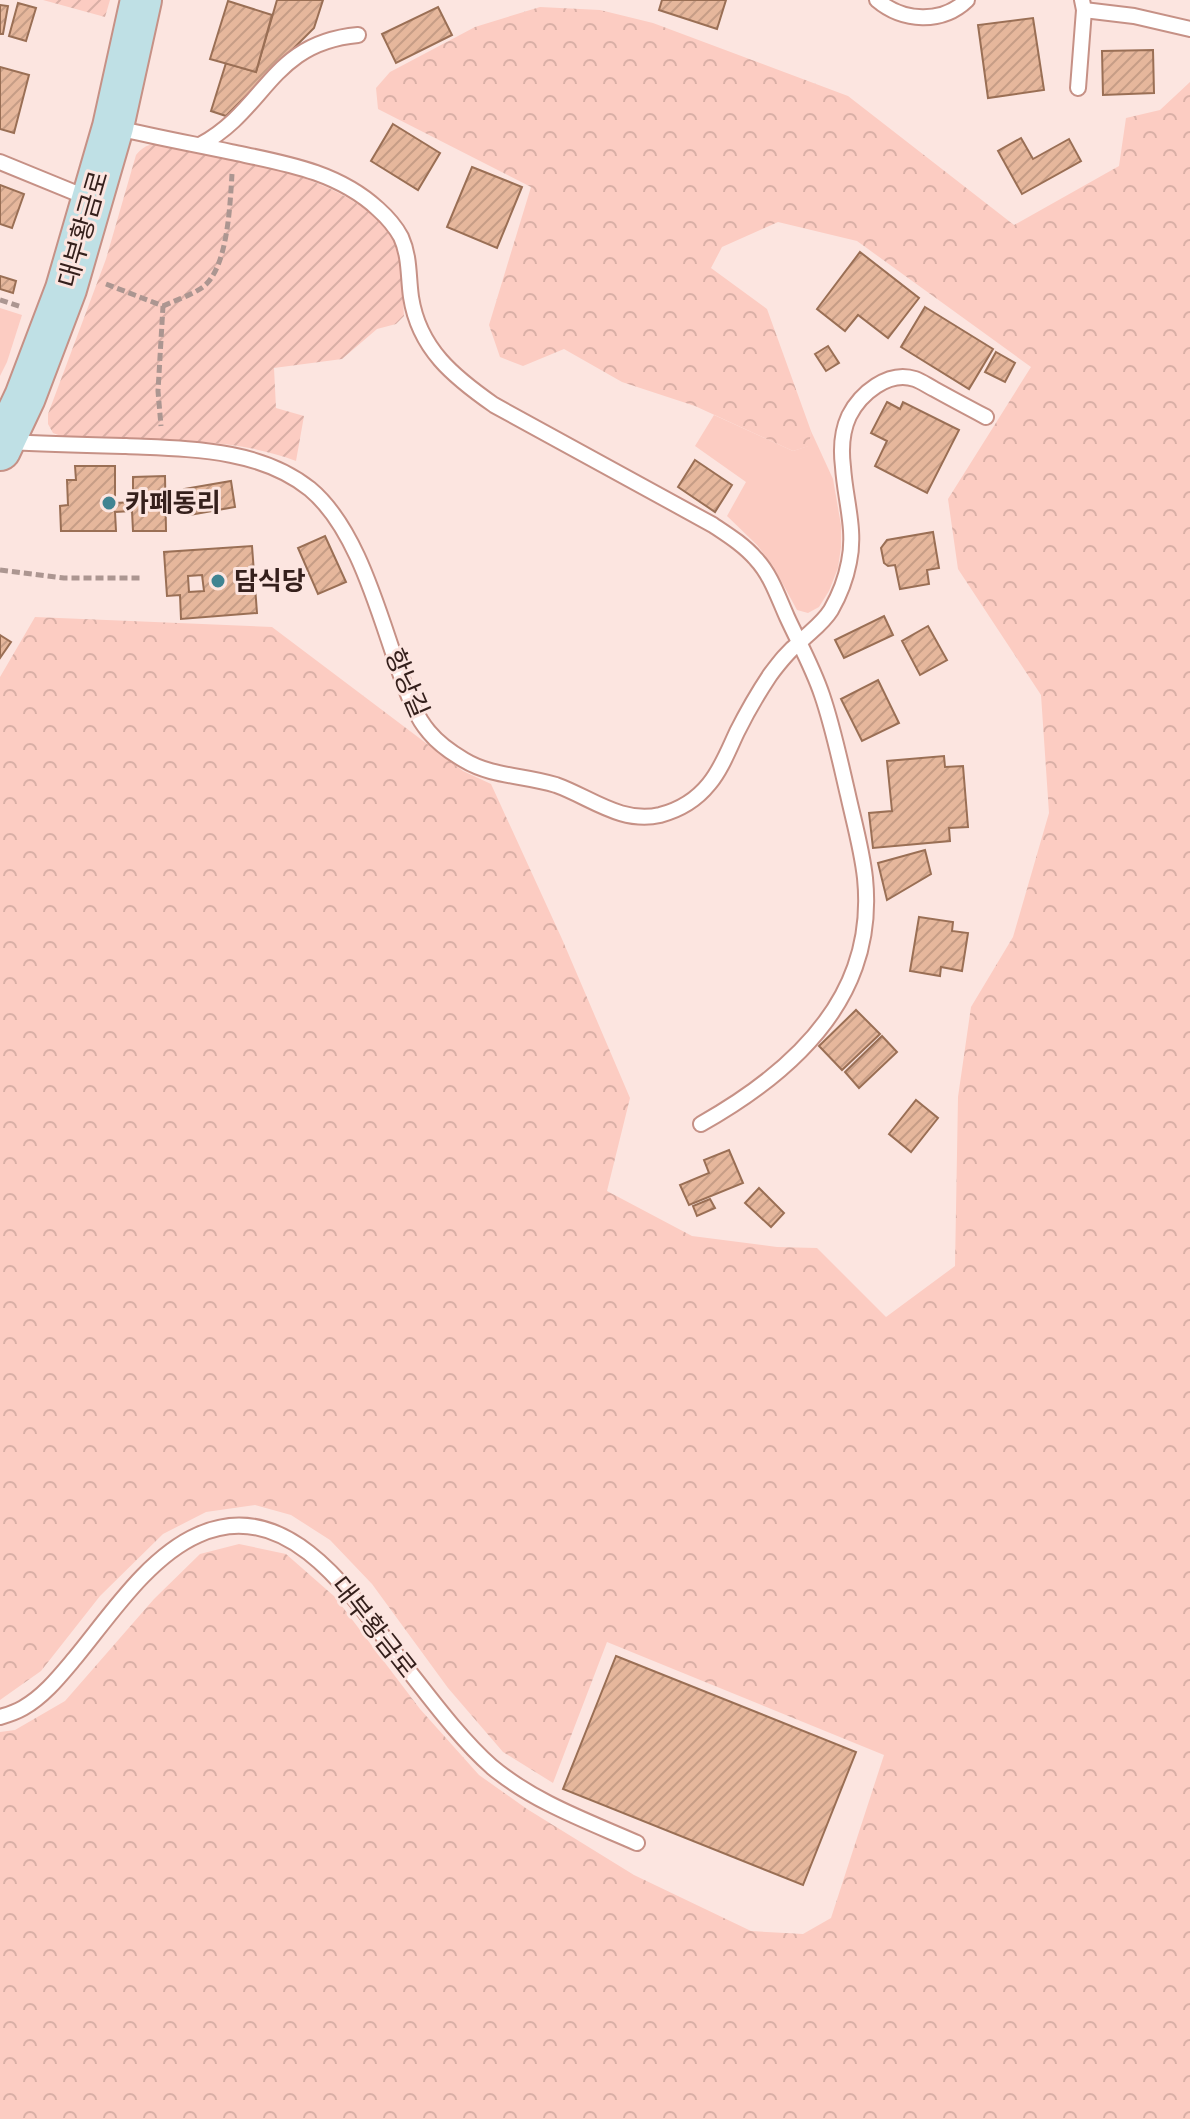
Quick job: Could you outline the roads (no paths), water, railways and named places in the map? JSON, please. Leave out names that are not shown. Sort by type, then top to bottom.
[{"type":"main road","name":"대부황금로","points":[[2,446],[25,397],[71,270],[113,127],[141,0]]},
{"type":"lane","points":[[877,0],[899,14],[914,17],[947,14],[967,0]]},
{"type":"lane","points":[[1078,88],[1083,5],[1190,29]]},
{"type":"lane","points":[[200,145],[238,118],[290,59],[324,41],[358,35]]},
{"type":"lane","points":[[113,127],[290,164],[324,175],[371,202],[388,218],[408,255],[411,297],[425,342],[465,385],[494,405],[713,525],[757,559],[770,579],[821,694],[865,878],[866,925],[855,966],[841,1000],[821,1028],[763,1084],[701,1124]]},
{"type":"lane","points":[[0,162],[91,199]]},
{"type":"lane","name":"항낭길","points":[[2,446],[201,450],[264,463],[285,473],[310,490],[332,513],[349,538],[409,695],[429,732],[467,762],[491,772],[539,779],[615,812],[634,817],[677,810],[710,783],[755,698],[773,671],[830,612],[850,562],[852,539],[842,464],[848,419],[857,404],[883,382],[900,377],[915,379],[986,417]]},
{"type":"lane","name":"대부황금로","points":[[0,1717],[22,1709],[51,1686],[142,1577],[172,1551],[197,1535],[221,1526],[247,1524],[299,1545],[326,1567],[352,1594],[426,1693],[490,1765],[520,1789],[637,1843]]},
{"type":"place","name":"카페동리","points":[[109,503]]},
{"type":"place","name":"담식당","points":[[218,581]]}]
